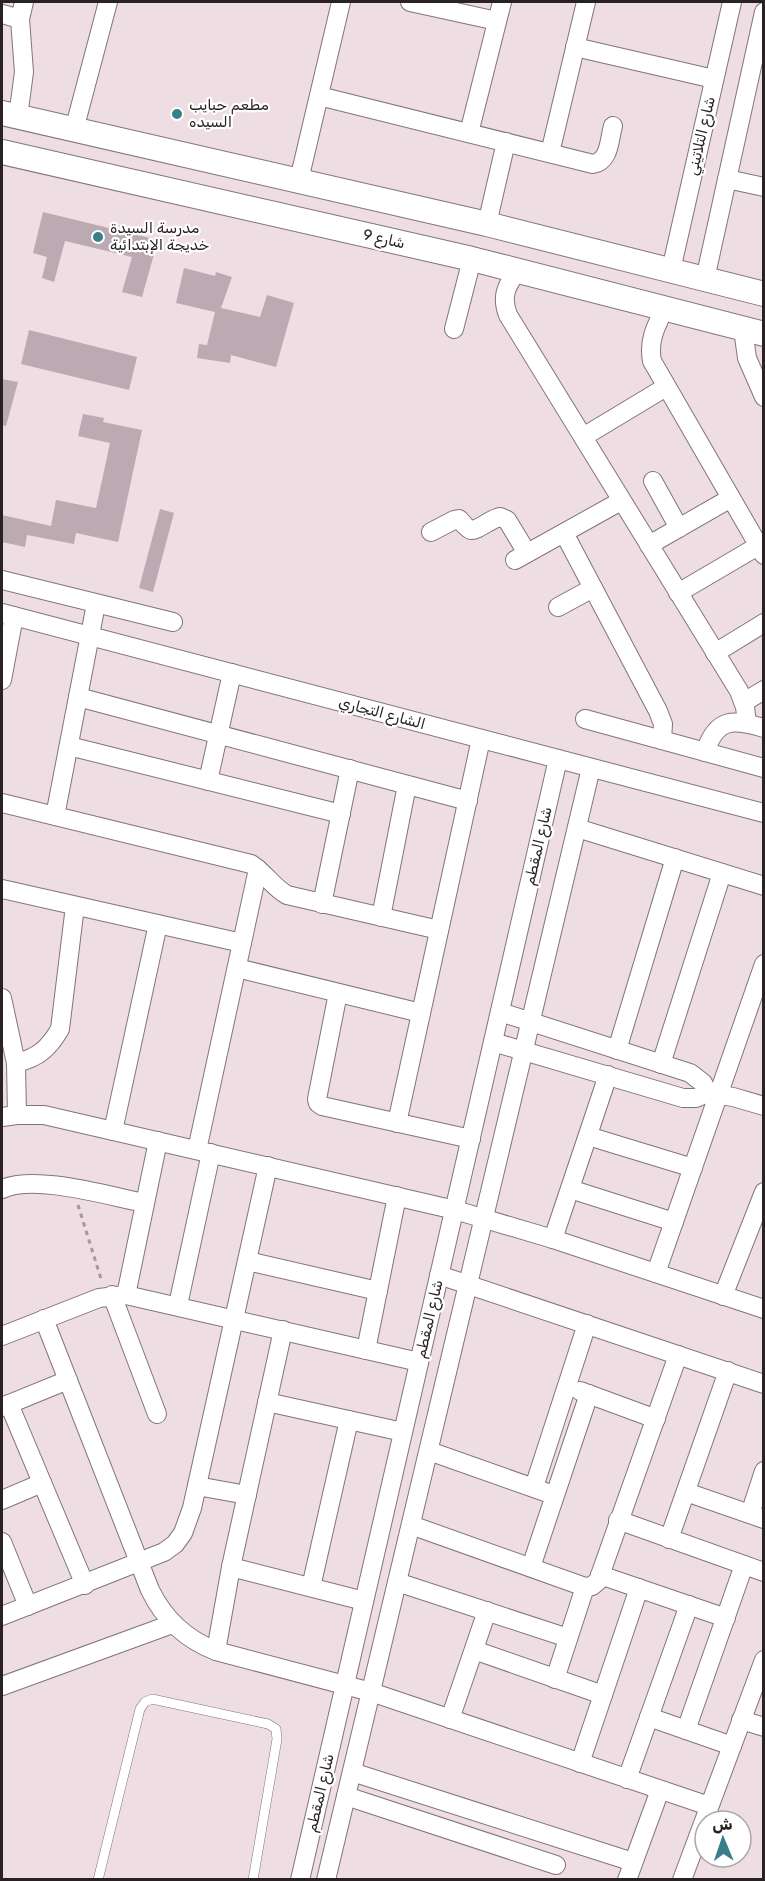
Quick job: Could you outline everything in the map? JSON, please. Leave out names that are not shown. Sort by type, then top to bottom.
[{"type":"main road","points":[[10,115],[487,224],[764,294]]},
{"type":"main road","name":"شارع 9","points":[[2,152],[472,259],[753,331]]},
{"type":"street","points":[[74,130],[108,2]]},
{"type":"street","points":[[299,180],[341,2]]},
{"type":"street","points":[[410,2],[497,21]]},
{"type":"street","points":[[469,133],[502,2]]},
{"type":"street","points":[[550,153],[586,2]]},
{"type":"street","name":"شارع التلاتيني","points":[[671,270],[732,2]]},
{"type":"street","points":[[2,14],[22,10],[24,72],[10,115]]},
{"type":"street","points":[[705,279],[760,47],[764,12]]},
{"type":"street","points":[[575,47],[714,79]]},
{"type":"street","points":[[319,96],[597,164],[606,156],[613,126]]},
{"type":"street","points":[[487,224],[506,142]]},
{"type":"street","points":[[727,179],[764,188]]},
{"type":"street","points":[[454,329],[472,259]]},
{"type":"street","points":[[518,271],[506,288],[505,306],[715,653],[744,702],[755,726]]},
{"type":"street","points":[[664,308],[652,337],[650,352],[655,368],[761,550],[678,593]]},
{"type":"street","points":[[753,331],[747,358],[764,397]]},
{"type":"street","points":[[583,437],[666,387]]},
{"type":"street","points":[[653,481],[679,528]]},
{"type":"street","points":[[649,545],[731,498]]},
{"type":"street","points":[[431,532],[454,520],[461,520],[473,530],[492,518],[500,516],[507,520],[521,556],[621,501]]},
{"type":"street","points":[[564,532],[661,718],[662,740]]},
{"type":"street","points":[[2,580],[173,622]]},
{"type":"street","points":[[558,607],[593,588]]},
{"type":"street","points":[[55,816],[96,604]]},
{"type":"street","points":[[2,680],[8,614]]},
{"type":"street","name":"الشارع التجاري","points":[[8,614],[764,813]]},
{"type":"street","points":[[715,653],[764,623]]},
{"type":"street","points":[[208,781],[232,673]]},
{"type":"street","points":[[744,702],[764,690]]},
{"type":"street","points":[[78,697],[468,801]]},
{"type":"street","points":[[585,719],[764,768]]},
{"type":"street","points":[[705,752],[711,736],[722,725],[737,721],[755,726]]},
{"type":"street","points":[[397,1123],[481,739]]},
{"type":"street","points":[[69,746],[341,814]]},
{"type":"street","name":"شارع المقطم","points":[[301,1874],[558,759]]},
{"type":"street","name":"شارع المقطم","points":[[328,1879],[591,768]]},
{"type":"street","points":[[322,904],[350,770]]},
{"type":"street","points":[[381,917],[407,785]]},
{"type":"street","points":[[4,806],[55,816],[251,864],[276,888],[287,895],[440,930]]},
{"type":"street","points":[[577,828],[764,886]]},
{"type":"street","points":[[617,1050],[675,858]]},
{"type":"street","points":[[178,1305],[237,968],[258,869]]},
{"type":"street","points":[[661,1064],[723,873]]},
{"type":"street","points":[[2,889],[242,944]]},
{"type":"street","points":[[16,1064],[43,1053],[53,1042],[60,1029],[75,906]]},
{"type":"street","points":[[113,1131],[158,924]]},
{"type":"street","points":[[656,1273],[693,1168],[713,1094],[764,964]]},
{"type":"street","points":[[237,968],[421,1012]]},
{"type":"street","points":[[338,993],[318,1103],[322,1106],[471,1139]]},
{"type":"street","points":[[2,998],[6,1042],[16,1064],[18,1098],[9,1116],[44,1115],[454,1210],[553,1239],[764,1309]]},
{"type":"street","points":[[500,1012],[694,1076],[713,1094]]},
{"type":"street","points":[[493,1042],[682,1098],[713,1094],[764,1106]]},
{"type":"street","points":[[553,1239],[608,1076]]},
{"type":"street","points":[[588,1136],[693,1168]]},
{"type":"street","points":[[157,1414],[115,1296],[145,1203],[158,1141]]},
{"type":"street","points":[[2,1616],[164,1552],[175,1544],[183,1533],[189,1521],[268,1166]]},
{"type":"street","points":[[2,1189],[27,1184],[73,1189],[145,1203]]},
{"type":"street","points":[[570,1189],[674,1222]]},
{"type":"street","points":[[723,1296],[764,1192]]},
{"type":"street","points":[[366,1350],[397,1196]]},
{"type":"street","points":[[247,1261],[378,1292]]},
{"type":"street","points":[[439,1275],[764,1383]]},
{"type":"street","points":[[2,1336],[115,1296],[178,1305],[419,1362]]},
{"type":"street","points":[[44,1320],[156,1602],[172,1624],[193,1641],[216,1651],[371,1692],[709,1806]]},
{"type":"street","points":[[534,1487],[587,1324]]},
{"type":"street","points":[[216,1651],[231,1568],[283,1330]]},
{"type":"street","points":[[411,1525],[585,1587],[595,1584],[678,1355]]},
{"type":"street","points":[[669,1539],[728,1371]]},
{"type":"street","points":[[68,1380],[5,1405],[42,1483],[85,1585]]},
{"type":"street","points":[[567,1386],[656,1419]]},
{"type":"street","points":[[531,1567],[589,1394]]},
{"type":"street","points":[[267,1402],[403,1432]]},
{"type":"street","points":[[311,1587],[349,1420]]},
{"type":"street","points":[[429,1451],[555,1495]]},
{"type":"street","points":[[686,1492],[757,1516],[764,1471]]},
{"type":"street","points":[[2,1500],[42,1483]]},
{"type":"street","points":[[197,1486],[247,1495]]},
{"type":"street","points":[[618,1520],[764,1572]]},
{"type":"street","points":[[2,1542],[28,1606]]},
{"type":"street","points":[[686,1730],[744,1565]]},
{"type":"street","points":[[231,1568],[364,1601]]},
{"type":"street","points":[[600,1575],[726,1618]]},
{"type":"street","points":[[397,1582],[568,1638]]},
{"type":"street","points":[[555,1679],[585,1587]]},
{"type":"street","points":[[580,1763],[639,1588]]},
{"type":"street","points":[[627,1779],[689,1605]]},
{"type":"street","points":[[450,1719],[487,1611]]},
{"type":"street","points":[[2,1686],[172,1624]]},
{"type":"street","points":[[474,1650],[603,1695]]},
{"type":"street","points":[[681,1880],[764,1660]]},
{"type":"street","points":[[649,1717],[732,1746]]},
{"type":"street","points":[[741,1720],[764,1727]]},
{"type":"street","points":[[352,1772],[633,1862]]},
{"type":"street","points":[[627,1880],[660,1790]]},
{"type":"street","points":[[346,1796],[554,1872],[565,1840]]},
{"type":"street","points":[[301,1874],[328,1879]]},
{"type":"lane","points":[[98,1880],[140,1709],[145,1702],[152,1699],[268,1724],[276,1729],[277,1738],[253,1880]]},
{"type":"path","points":[[73,1189],[115,1296]]},
{"type":"building","name":"مدرسة السيدة خديجة الإبتدائية","points":[[43,212],[158,240],[142,297],[122,292],[132,257],[65,241],[54,282],[42,278],[47,257],[33,253]]},
{"type":"building","points":[[184,268],[215,276],[216,272],[232,277],[221,308],[260,317],[267,295],[294,303],[276,367],[231,355],[230,363],[197,358],[199,344],[207,345],[215,312],[176,303]]},
{"type":"building","points":[[29,330],[137,357],[129,390],[21,364]]},
{"type":"building","points":[[2,379],[18,382],[6,426],[2,425]]},
{"type":"building","points":[[83,414],[104,418],[103,422],[142,430],[118,542],[76,533],[74,544],[27,535],[25,547],[2,542],[2,515],[51,526],[56,500],[96,508],[110,443],[78,436]]},
{"type":"building","points":[[160,509],[174,513],[153,592],[139,588]]},
{"type":"place","name":"مطعم حبايب السيده","points":[[177,114]]},
{"type":"place","name":"مدرسة السيدة خديجة الإبتدائية","points":[[98,237]]}]
